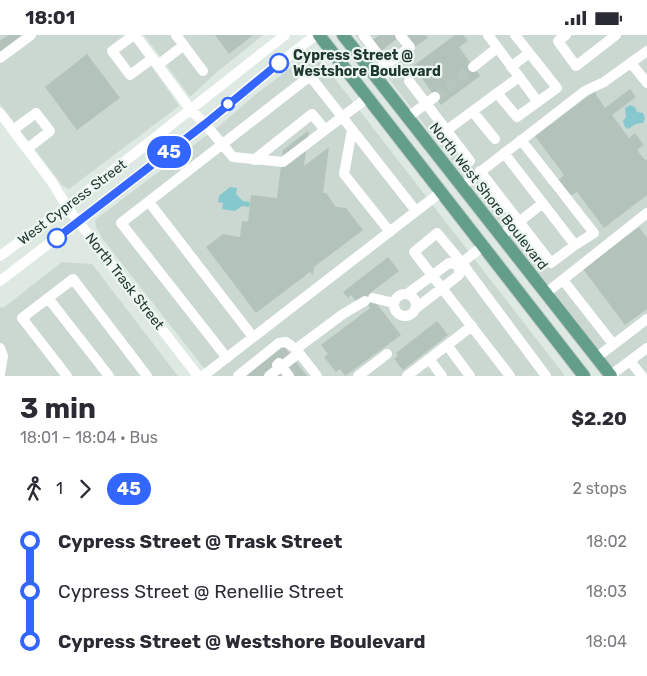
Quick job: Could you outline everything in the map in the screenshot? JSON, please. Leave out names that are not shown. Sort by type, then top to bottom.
[{"type":"main road","points":[[318,35],[584,376]]},
{"type":"main road","name":"North West Shore Boulevard","points":[[344,35],[611,376]]},
{"type":"main road","points":[[483,246],[501,235]]},
{"type":"street","points":[[0,58],[31,35]]},
{"type":"street","points":[[184,45],[155,62],[130,75],[112,51],[135,35],[155,62],[191,110],[233,157],[283,162],[368,98]]},
{"type":"street","points":[[176,35],[204,71]]},
{"type":"street","name":"West Cypress Street","points":[[0,256],[67,207],[285,35]]},
{"type":"street","name":"West Cypress Street","points":[[0,281],[205,124],[252,84],[318,35]]},
{"type":"street","points":[[374,74],[410,47],[400,35]]},
{"type":"street","points":[[488,35],[538,102]]},
{"type":"street","points":[[497,93],[517,117],[557,88],[515,35]]},
{"type":"street","points":[[566,35],[558,41],[576,66],[616,35]]},
{"type":"street","points":[[354,49],[366,37],[386,65]]},
{"type":"street","points":[[474,67],[497,48]]},
{"type":"street","points":[[462,185],[585,91],[604,82],[647,51]]},
{"type":"street","points":[[511,67],[529,53]]},
{"type":"street","points":[[631,63],[647,83]]},
{"type":"street","points":[[226,358],[122,223],[222,144],[310,76],[416,211]]},
{"type":"street","points":[[447,130],[519,77]]},
{"type":"street","points":[[409,81],[470,161]]},
{"type":"street","points":[[408,117],[435,97]]},
{"type":"street","points":[[472,112],[495,139]]},
{"type":"street","name":"North Trask Street","points":[[0,113],[52,181],[67,207],[198,376]]},
{"type":"street","points":[[13,130],[36,113],[50,131],[27,149]]},
{"type":"street","points":[[254,159],[312,114],[325,130]]},
{"type":"street","points":[[352,130],[344,174],[390,232]]},
{"type":"street","points":[[480,171],[551,263],[594,233],[521,140]]},
{"type":"street","points":[[504,153],[575,245]]},
{"type":"street","points":[[203,376],[441,192]]},
{"type":"street","points":[[149,202],[253,337]]},
{"type":"street","points":[[501,235],[543,203]]},
{"type":"street","points":[[546,293],[647,213]]},
{"type":"street","points":[[510,376],[414,252],[438,233],[546,376]]},
{"type":"street","points":[[394,303],[398,297],[408,294],[449,263],[460,264],[483,246]]},
{"type":"street","points":[[394,303],[397,313],[404,316],[411,314],[441,287],[459,275],[460,264]]},
{"type":"street","points":[[67,376],[22,318],[73,279],[147,376]]},
{"type":"street","points":[[563,280],[613,344]]},
{"type":"street","points":[[408,294],[416,301],[416,309]]},
{"type":"street","points":[[48,298],[109,376]]},
{"type":"street","points":[[269,376],[348,311],[369,300],[394,303]]},
{"type":"street","points":[[597,357],[647,319]]},
{"type":"street","points":[[407,376],[472,327]]},
{"type":"street","points":[[238,376],[279,343],[286,342],[298,351],[316,376]]},
{"type":"street","points":[[447,345],[470,376]]},
{"type":"street","points":[[611,376],[647,348]]},
{"type":"street","points":[[0,374],[1,354]]},
{"type":"street","points":[[358,376],[387,354]]},
{"type":"street","points":[[429,359],[442,376]]},
{"type":"street","points":[[630,361],[642,376]]},
{"type":"street","points":[[262,376],[279,363],[289,376]]},
{"type":"shaded area","points":[[0,35],[130,35],[179,106],[69,189],[63,186],[0,104]]},
{"type":"shaded area","points":[[144,35],[263,35],[217,72],[190,97]]},
{"type":"shaded area","points":[[355,35],[647,35],[647,376],[619,376]]},
{"type":"shaded area","points":[[310,53],[315,53],[565,376],[210,376],[102,238],[96,227],[95,220],[219,126],[255,95]]},
{"type":"shaded area","points":[[62,262],[92,264],[178,376],[0,376],[0,307],[3,308]]},
{"type":"water","points":[[630,105],[635,107],[637,112],[643,113],[645,118],[643,123],[636,124],[628,129],[623,121],[626,117],[625,108]]},
{"type":"water","points":[[230,187],[237,188],[236,194],[243,201],[250,202],[249,207],[242,206],[235,211],[222,209],[223,203],[218,202],[219,196]]},
{"type":"building","points":[[8,35],[25,35],[0,54],[0,41]]},
{"type":"building","points":[[215,35],[253,35],[229,54]]},
{"type":"building","points":[[379,35],[397,35],[399,37],[380,52],[371,41]]},
{"type":"building","points":[[403,35],[426,35],[428,38],[413,48]]},
{"type":"building","points":[[455,35],[463,35],[468,41],[459,47],[480,76],[441,105],[413,66]]},
{"type":"building","points":[[87,54],[120,98],[77,130],[45,87]]},
{"type":"building","points":[[630,89],[636,97],[612,115],[629,138],[635,133],[644,145],[637,150],[645,160],[647,159],[647,195],[604,228],[577,192],[562,201],[551,187],[564,175],[535,136],[595,91],[605,108]]},
{"type":"building","points":[[309,130],[304,166],[329,147],[323,193],[326,193],[336,207],[346,208],[363,230],[314,267],[313,275],[310,272],[256,313],[206,247],[223,234],[240,237],[242,221],[248,222],[251,195],[277,198],[283,150]]},
{"type":"building","points":[[639,227],[647,238],[647,309],[625,325],[583,269]]},
{"type":"building","points":[[388,257],[399,271],[369,294],[401,335],[345,376],[340,369],[336,372],[324,357],[328,354],[321,345],[370,308],[363,298],[357,303],[351,295],[348,298],[343,292]]},
{"type":"building","points":[[437,321],[448,335],[403,370],[394,359],[398,356],[396,353]]},
{"type":"building","points":[[283,345],[307,376],[242,376]]},
{"type":"tunnel","points":[[435,97],[473,67]]},
{"type":"bus line","name":"45","points":[[57,238],[205,124],[279,63]]},
{"type":"place","name":"Cypress Street @ Westshore Boulevard","points":[[279,63]]}]
